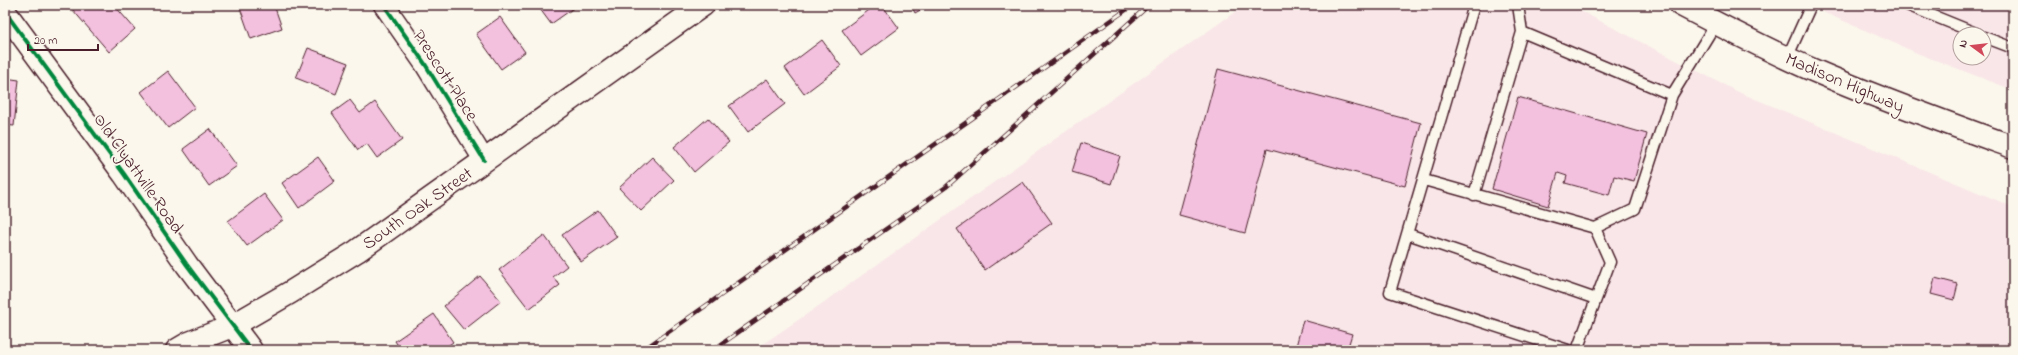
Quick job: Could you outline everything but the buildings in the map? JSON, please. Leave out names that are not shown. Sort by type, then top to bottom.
[{"type":"main road","name":"South Oak Street","points":[[177,350],[189,343],[232,326],[291,292],[357,251],[703,5]]},
{"type":"main road","name":"Madison Highway","points":[[1681,5],[1787,58],[1882,99],[2013,147]]},
{"type":"main road","name":"Old Clyattville Road","points":[[5,12],[232,326],[251,350]]},
{"type":"street","name":"Prescott Place","points":[[384,5],[424,64],[484,160]]},
{"type":"lane","points":[[1474,5],[1390,292],[1568,350]]},
{"type":"lane","points":[[1474,195],[1522,32],[1518,5]]},
{"type":"lane","points":[[1787,58],[1811,5]]},
{"type":"lane","points":[[1907,5],[1958,26]]},
{"type":"lane","points":[[1424,180],[1595,228],[1635,209],[1672,95],[1716,23]]},
{"type":"lane","points":[[1522,32],[1672,95]]},
{"type":"lane","points":[[1992,39],[2013,48]]},
{"type":"lane","points":[[1577,350],[1610,262],[1595,228]]},
{"type":"lane","points":[[1408,234],[1596,300]]},
{"type":"shaded area","points":[[1245,5],[1569,5],[1736,91],[2013,207],[2013,350],[754,350]]},
{"type":"shaded area","points":[[1807,5],[2013,5],[2013,90],[1917,53]]},
{"type":"railway","points":[[643,350],[1133,5]]},
{"type":"railway","points":[[713,350],[946,187],[1149,5]]},
{"type":"cycle path","points":[[384,5],[425,64],[484,160]]},
{"type":"cycle path","points":[[5,12],[124,174],[187,265],[251,350]]}]
